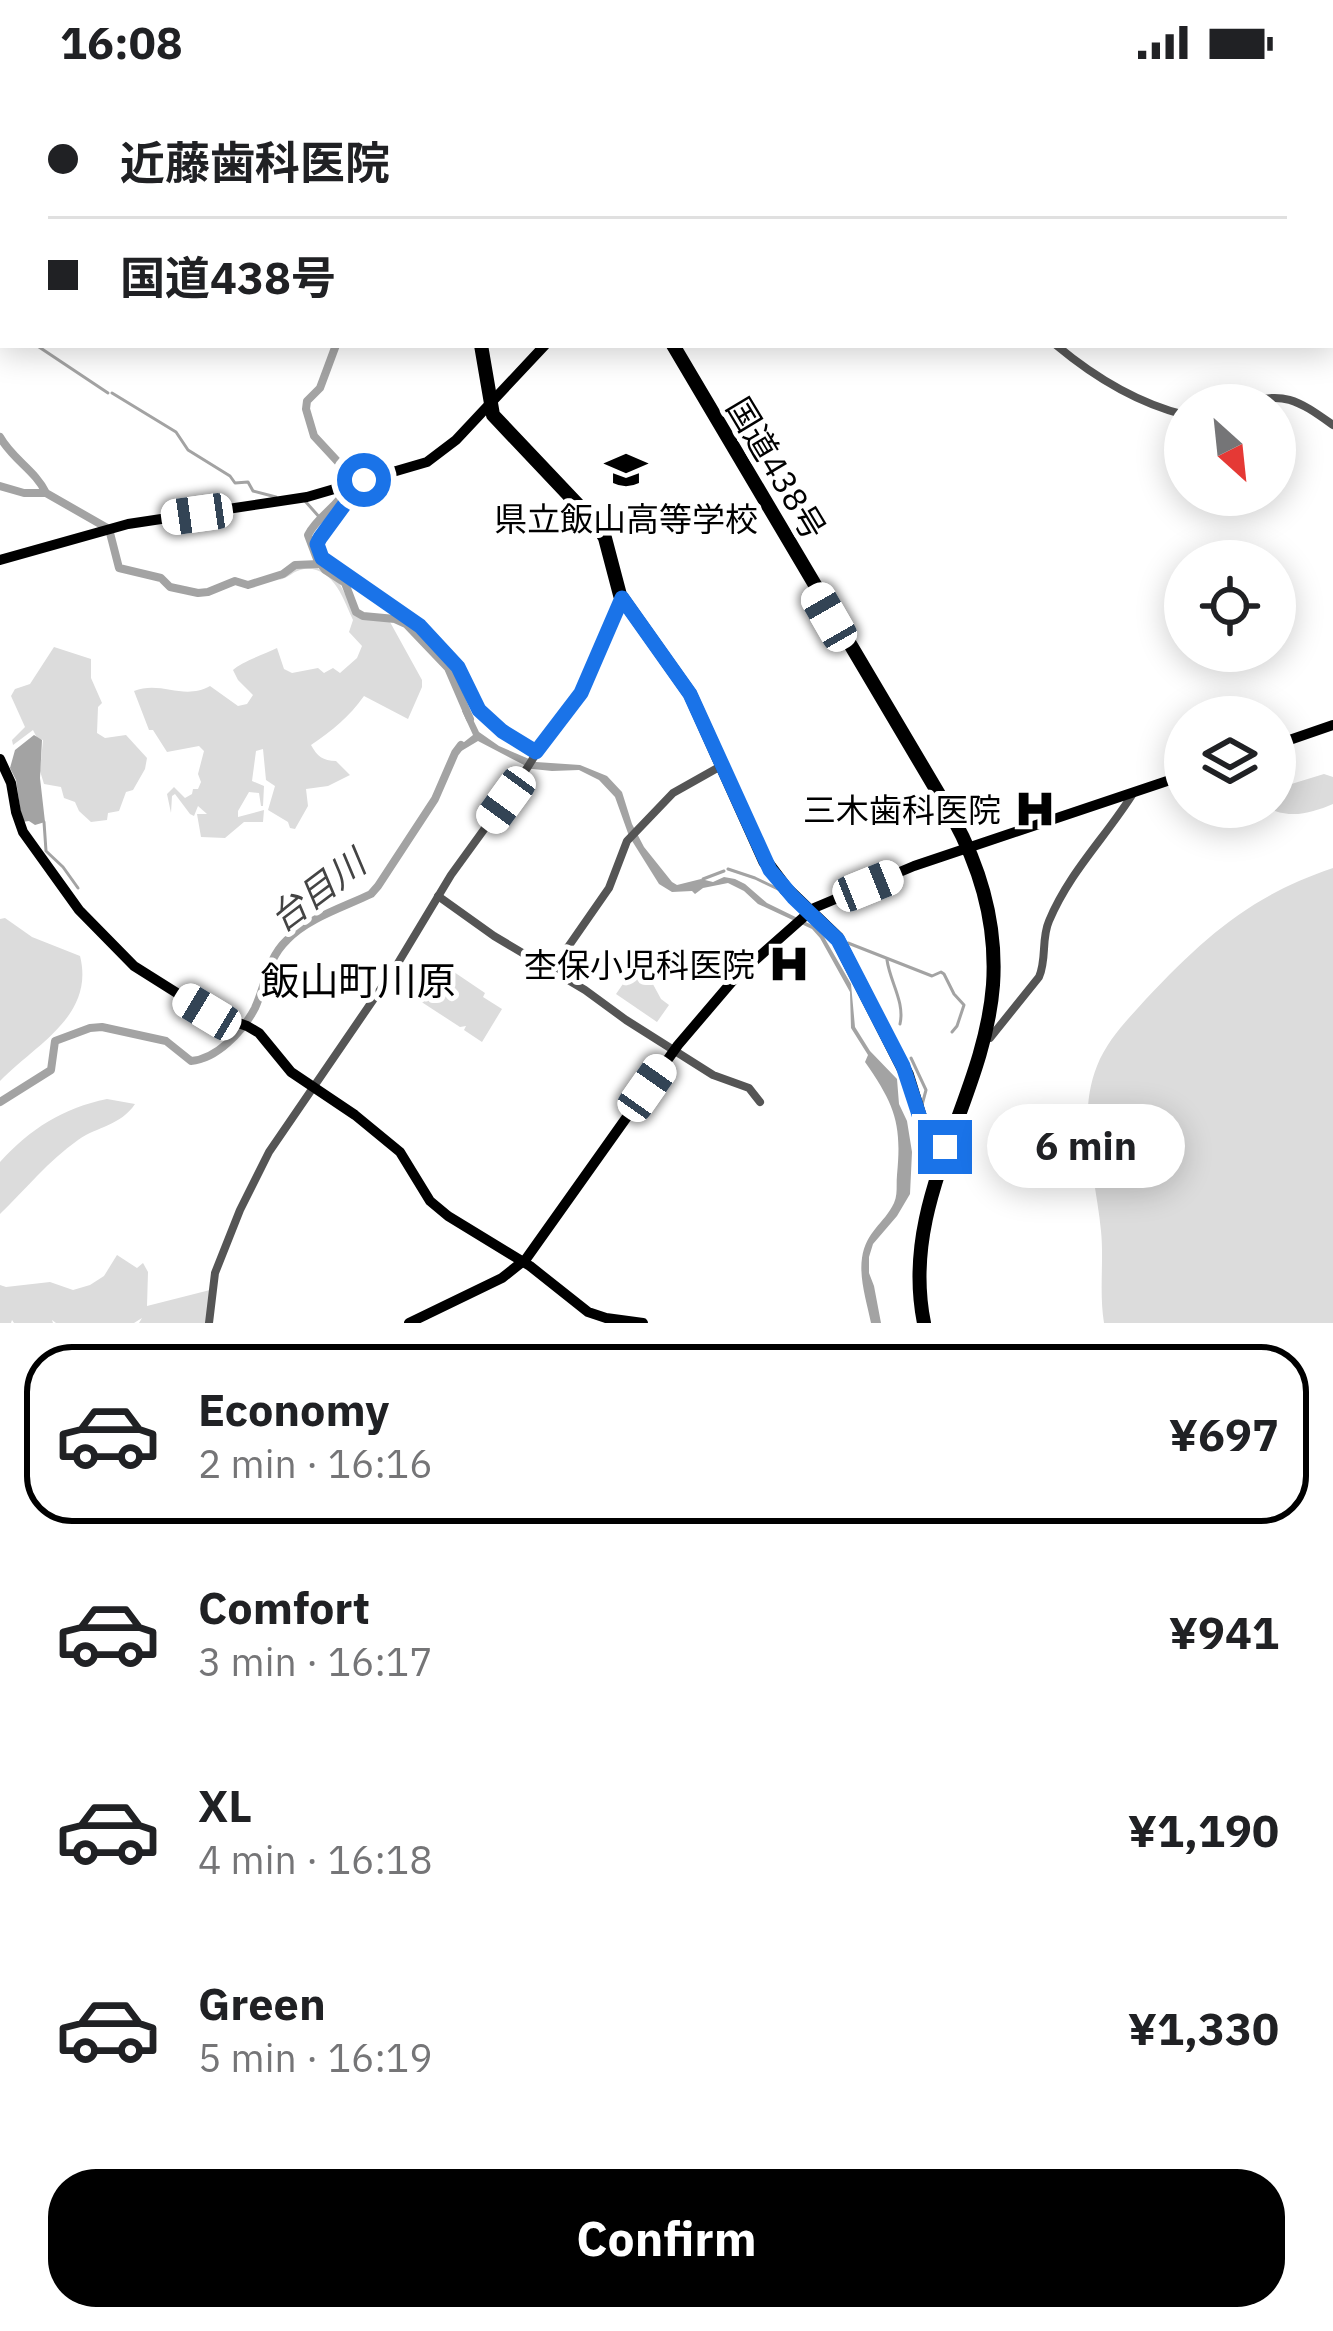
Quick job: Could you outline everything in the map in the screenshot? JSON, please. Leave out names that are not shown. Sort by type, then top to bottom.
[{"type":"highway","points":[[481,348],[496,420],[598,526],[622,598],[683,682],[770,870],[803,918],[835,934],[907,1075],[925,1133],[943,1146]]},
{"type":"highway","name":"国道438号","points":[[672,348],[965,849],[987,904],[993,986],[916,1247],[914,1297],[921,1323]]},
{"type":"main road","points":[[0,560],[109,528],[288,500],[418,465],[456,440],[542,348]]},
{"type":"main road","points":[[1296,738],[1333,725]]},
{"type":"main road","points":[[0,759],[23,832],[96,929],[147,976],[207,1012],[259,1033],[291,1072],[400,1152],[440,1210],[523,1262],[588,1312],[643,1323]]},
{"type":"main road","points":[[409,1323],[494,1283],[523,1262],[674,1050],[736,977],[803,918],[842,895],[1164,782]]},
{"type":"street","points":[[1060,348],[1125,392],[1164,407]]},
{"type":"street","points":[[1296,402],[1333,425]]},
{"type":"street","points":[[348,485],[350,497],[317,544],[322,558],[420,626],[458,667],[479,710],[532,760]]},
{"type":"street","points":[[209,1323],[215,1274],[269,1152],[395,968],[438,896],[581,693],[622,598]]},
{"type":"street","points":[[552,970],[610,888],[624,846],[633,835],[673,793],[722,765]]},
{"type":"street","points":[[980,1037],[989,1038],[1039,977],[1050,918],[1084,857],[1135,791]]},
{"type":"street","points":[[438,896],[718,1078],[749,1088],[760,1102]]},
{"type":"shaded area","points":[[298,567],[316,567],[338,581],[361,618],[390,622],[422,687],[408,719],[364,696],[311,745],[350,775],[328,786],[306,789],[308,806],[295,829],[268,810],[275,786],[266,780],[263,749],[256,751],[252,781],[264,786],[263,806],[259,793],[249,792],[238,817],[264,810],[263,822],[244,822],[225,838],[201,837],[197,814],[207,814],[198,806],[194,816],[190,814],[175,794],[171,813],[167,794],[174,787],[185,798],[198,789],[204,751],[199,746],[167,752],[149,730],[134,691],[191,692],[210,686],[238,706],[247,704],[253,695],[233,670],[277,648],[284,669],[292,673],[318,668],[324,673],[333,668],[340,673],[357,658],[362,646],[349,632],[353,620],[336,586],[323,573],[304,569],[279,580]]},
{"type":"shaded area","points":[[54,647],[91,659],[91,678],[102,703],[97,733],[105,738],[126,735],[147,758],[133,790],[126,792],[119,811],[108,813],[107,820],[91,822],[75,802],[64,798],[61,787],[44,784],[40,771],[43,740],[33,730],[13,745],[12,740],[25,727],[11,696],[15,689],[30,684]]},
{"type":"shaded area","points":[[468,709],[479,732],[499,746],[536,762],[580,765],[607,776],[622,792],[644,847],[672,882],[735,879],[767,903],[814,926],[824,937],[851,984],[855,1027],[897,1079],[912,1152],[910,1194],[873,1244],[869,1257],[881,1323],[871,1323],[862,1258],[867,1241],[895,1200],[897,1128],[890,1103],[865,1062],[868,1055],[851,1028],[850,992],[820,938],[812,929],[758,904],[728,883],[695,894],[672,892],[659,884],[629,836],[615,797],[599,780],[579,770],[523,768],[478,741],[458,753],[454,750],[473,735],[462,711]]},
{"type":"shaded area","points":[[34,735],[42,740],[45,822],[35,825],[22,822],[10,768],[15,750]]},
{"type":"shaded area","points":[[1324,774],[1333,777],[1333,804],[1296,814],[1296,783]]},
{"type":"shaded area","points":[[1333,868],[1333,1323],[1104,1323],[1101,1231],[1088,1127],[1091,1086],[1101,1056],[1146,999],[1209,938],[1253,905]]},
{"type":"shaded area","points":[[0,919],[32,937],[80,956],[82,977],[71,1012],[0,1081]]},
{"type":"shaded area","points":[[642,964],[669,1005],[657,1022],[616,994],[625,981],[622,978]]},
{"type":"shaded area","points":[[451,970],[502,1009],[482,1042],[464,1030],[466,1026],[460,1027],[420,1001],[435,978]]},
{"type":"shaded area","points":[[107,1099],[135,1104],[123,1117],[67,1148],[0,1214],[0,1162],[48,1122]]},
{"type":"shaded area","points":[[117,1255],[137,1268],[143,1263],[148,1272],[147,1306],[210,1290],[206,1323],[139,1323],[142,1318],[134,1323],[0,1323],[0,1285],[50,1282],[73,1290],[104,1276]]},
{"type":"waterway","points":[[40,348],[108,393]]},
{"type":"waterway","points":[[335,348],[320,388],[307,401],[306,409],[314,436],[339,463],[347,489],[308,535],[325,570],[345,583],[356,612],[406,624],[448,668],[470,719]]},
{"type":"waterway","points":[[112,393],[176,432],[188,450],[235,483],[248,482],[253,491],[276,497]]},
{"type":"waterway","points":[[0,437],[46,493],[109,529],[119,568],[198,593],[235,581],[248,585],[295,565],[319,564]]},
{"type":"waterway","points":[[0,486],[45,493]]},
{"type":"waterway","points":[[305,501],[321,519]]},
{"type":"waterway","name":"台目川","points":[[0,1102],[51,1070],[55,1041],[90,1028],[166,1041],[191,1061],[220,1049],[250,1017],[280,947],[305,925],[371,894],[378,886],[435,799],[461,745]]},
{"type":"waterway","points":[[44,822],[46,851],[78,888]]},
{"type":"waterway","points":[[728,869],[780,890]]},
{"type":"waterway","points":[[703,879],[724,871]]},
{"type":"waterway","points":[[848,943],[932,976],[944,974],[964,1005],[952,1032]]},
{"type":"waterway","points":[[887,960],[900,1024]]},
{"type":"waterway","points":[[911,1058],[926,1090],[922,1105]]},
{"type":"place","name":"県立飯山高等学校","points":[[626,470]]},
{"type":"place","name":"三木歯科医院","points":[[1035,809]]},
{"type":"place","name":"杢保小児科医院","points":[[789,964]]},
{"type":"district","name":"飯山町川原","points":[[358,980]]},
{"type":"route","points":[[364,480],[352,484],[350,497],[317,544],[319,554],[420,626],[458,667],[479,710],[536,752],[581,693],[622,598],[690,694],[770,870],[835,934],[903,1066],[925,1133],[945,1147]]}]
